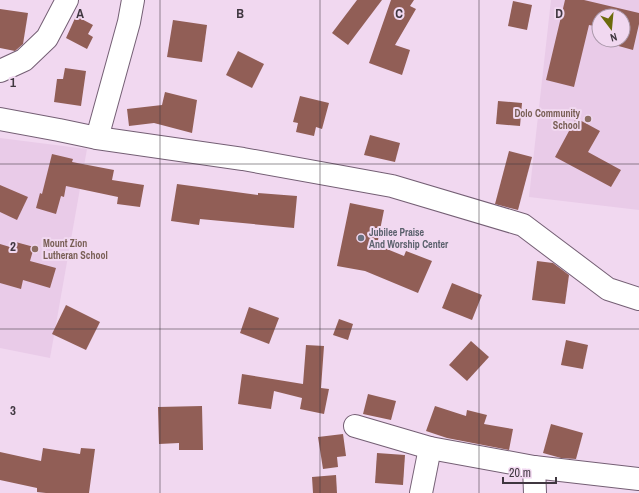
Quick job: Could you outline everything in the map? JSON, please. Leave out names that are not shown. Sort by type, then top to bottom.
[{"type":"street","points":[[0,71],[24,60],[47,38],[67,0]]},
{"type":"street","points":[[97,138],[129,22],[131,0]]},
{"type":"street","points":[[0,119],[97,138],[243,159],[392,186],[523,224],[608,289],[639,299]]},
{"type":"street","points":[[354,426],[430,448],[534,467],[639,479]]},
{"type":"street","points":[[421,493],[430,448]]},
{"type":"street","points":[[534,467],[535,493]]},
{"type":"shaded area","name":"Dolo Community School","points":[[551,0],[639,0],[639,210],[529,197]]},
{"type":"shaded area","name":"Mount Zion Lutheran School","points":[[0,138],[87,149],[50,358],[0,348]]},
{"type":"building","points":[[357,0],[382,0],[348,45],[332,33]]},
{"type":"building","points":[[391,0],[414,0],[410,6],[416,9],[395,45],[410,50],[402,75],[369,63]]},
{"type":"building","points":[[565,0],[584,0],[618,8],[591,8],[591,25],[589,25],[574,87],[546,80]]},
{"type":"building","points":[[513,1],[532,5],[527,30],[508,26]]},
{"type":"building","points":[[0,9],[28,13],[23,44],[15,51],[0,48]]},
{"type":"building","points":[[631,11],[639,13],[639,24],[633,50],[626,48],[631,48]]},
{"type":"building","points":[[76,16],[93,25],[88,34],[93,37],[87,49],[66,38]]},
{"type":"building","points":[[173,20],[207,25],[202,62],[167,57]]},
{"type":"building","points":[[238,51],[264,64],[252,88],[226,75]]},
{"type":"building","points":[[65,68],[86,71],[81,106],[54,102],[57,79],[63,79]]},
{"type":"building","points":[[165,92],[197,100],[192,133],[154,123],[129,126],[127,109],[162,105]]},
{"type":"building","points":[[300,96],[329,103],[322,129],[316,127],[314,136],[296,132],[298,123],[293,122]]},
{"type":"building","points":[[498,101],[522,103],[520,126],[496,124]]},
{"type":"building","points":[[576,118],[600,131],[588,152],[621,170],[611,187],[555,157]]},
{"type":"building","points":[[370,135],[400,143],[395,162],[364,155]]},
{"type":"building","points":[[509,151],[532,157],[518,210],[495,204]]},
{"type":"building","points":[[52,154],[73,159],[72,162],[114,170],[112,180],[144,185],[140,207],[117,204],[118,197],[66,186],[64,197],[61,196],[56,214],[36,208],[40,193],[42,194]]},
{"type":"building","points":[[177,184],[258,195],[258,193],[297,196],[294,228],[200,219],[199,225],[171,221]]},
{"type":"building","points":[[0,185],[28,197],[17,220],[0,212]]},
{"type":"building","points":[[350,203],[384,210],[377,245],[404,256],[406,251],[432,261],[418,293],[365,271],[337,266]]},
{"type":"building","points":[[12,241],[34,247],[30,261],[56,268],[50,288],[23,280],[21,289],[0,283],[0,244],[10,247]]},
{"type":"building","points":[[537,261],[553,263],[569,275],[565,304],[532,300]]},
{"type":"building","points":[[452,283],[482,295],[472,320],[442,308]]},
{"type":"building","points":[[66,305],[100,322],[86,350],[52,334]]},
{"type":"building","points":[[249,307],[279,318],[269,344],[240,333]]},
{"type":"building","points":[[339,319],[353,324],[348,340],[333,335]]},
{"type":"building","points":[[566,340],[588,345],[583,369],[561,365]]},
{"type":"building","points":[[471,341],[489,357],[467,381],[449,365]]},
{"type":"building","points":[[306,345],[324,346],[321,388],[329,389],[324,414],[300,409],[302,398],[274,391],[271,409],[238,404],[242,374],[303,384]]},
{"type":"building","points":[[368,394],[396,401],[391,420],[363,414]]},
{"type":"building","points":[[202,406],[203,450],[179,450],[179,443],[159,444],[158,407]]},
{"type":"building","points":[[435,406],[466,416],[467,410],[487,415],[484,424],[513,429],[509,450],[447,438],[426,431]]},
{"type":"building","points":[[551,424],[583,433],[576,459],[561,458],[543,453]]},
{"type":"building","points":[[343,434],[346,456],[337,457],[338,467],[323,469],[318,437]]},
{"type":"building","points":[[43,448],[80,454],[81,448],[95,449],[89,493],[37,492],[37,488],[0,480],[0,452],[41,461]]},
{"type":"building","points":[[377,453],[405,455],[403,485],[375,483]]},
{"type":"building","points":[[336,475],[337,493],[313,493],[312,477]]},
{"type":"place","name":"Dolo Community School","points":[[588,119]]},
{"type":"place","name":"Jubilee Praise And Worship Center","points":[[361,238]]},
{"type":"place","name":"Mount Zion Lutheran School","points":[[35,249]]}]
